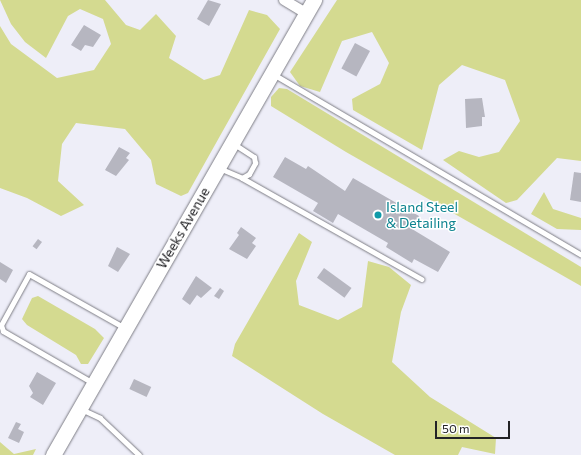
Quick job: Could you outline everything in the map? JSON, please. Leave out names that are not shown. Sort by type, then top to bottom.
[{"type":"street","points":[[284,0],[310,7]]},
{"type":"street","name":"Weeks Avenue","points":[[53,455],[310,7]]},
{"type":"lane","points":[[272,73],[581,255]]},
{"type":"lane","points":[[232,143],[254,157],[255,163],[249,174],[242,178]]},
{"type":"lane","points":[[218,167],[242,178],[420,279]]},
{"type":"lane","points":[[94,383],[3,331],[1,325],[29,274],[126,328]]},
{"type":"lane","points":[[79,408],[100,418],[139,455]]},
{"type":"green space","points":[[0,0],[105,0],[126,25],[140,30],[156,14],[176,36],[169,58],[204,80],[220,75],[249,10],[267,15],[280,29],[188,193],[181,196],[156,184],[151,160],[125,129],[76,123],[62,144],[58,181],[84,205],[61,216],[27,198],[0,188],[0,26],[11,44],[57,78],[94,70],[111,44],[103,19],[80,9],[68,16],[46,58],[25,42],[11,24]]},
{"type":"green space","points":[[337,0],[581,0],[581,161],[557,158],[517,200],[506,203],[443,160],[459,151],[479,157],[499,152],[520,121],[505,80],[462,65],[439,85],[422,150],[353,110],[352,99],[380,84],[389,63],[372,32],[342,41],[320,92],[300,86],[290,72]]},
{"type":"green space","points":[[279,88],[287,89],[581,267],[581,286],[346,152],[271,106],[271,97]]},
{"type":"green space","points":[[544,192],[553,209],[581,218],[581,230],[557,229],[531,214]]},
{"type":"green space","points":[[299,233],[312,242],[296,281],[299,305],[338,320],[362,307],[368,261],[389,267],[411,285],[401,312],[392,362],[430,397],[496,438],[495,454],[462,447],[458,455],[395,455],[323,414],[232,356],[235,344]]},
{"type":"green space","points":[[38,296],[95,329],[104,338],[88,364],[81,364],[76,355],[27,325],[22,319],[32,298]]},
{"type":"green space","points":[[0,442],[14,454],[36,449],[33,455],[0,455]]},
{"type":"building","points":[[208,0],[221,4],[209,26],[197,19]]},
{"type":"building","points":[[84,25],[101,35],[93,47],[85,45],[81,51],[71,45]]},
{"type":"building","points":[[355,43],[370,51],[356,77],[341,69]]},
{"type":"building","points":[[482,98],[485,117],[482,117],[482,126],[466,128],[465,99]]},
{"type":"building","points":[[119,147],[130,153],[126,158],[129,160],[116,176],[105,170]]},
{"type":"building","name":"Island Steel & Detailing","points":[[285,157],[306,169],[308,166],[345,191],[353,178],[419,216],[412,229],[450,252],[438,272],[414,259],[412,263],[386,247],[388,243],[338,214],[333,223],[313,211],[318,203],[273,177]]},
{"type":"building","points":[[574,172],[581,173],[581,202],[570,200]]},
{"type":"building","points":[[241,227],[256,238],[252,243],[256,246],[247,259],[229,249],[239,235],[237,233]]},
{"type":"building","points":[[38,239],[42,242],[37,249],[33,246]]},
{"type":"building","points":[[117,247],[130,254],[118,272],[108,266]]},
{"type":"building","points":[[0,262],[13,270],[6,283],[0,279]]},
{"type":"building","points":[[324,268],[352,288],[344,298],[317,278]]},
{"type":"building","points":[[196,276],[212,288],[201,298],[197,295],[190,305],[182,299]]},
{"type":"building","points":[[220,288],[224,291],[219,299],[214,296]]},
{"type":"building","points":[[37,372],[56,383],[43,405],[30,397],[33,393],[29,386]]},
{"type":"building","points":[[134,379],[151,387],[147,397],[129,389]]},
{"type":"building","points":[[16,422],[21,424],[18,429],[24,432],[19,443],[8,438]]},
{"type":"place","name":"Island Steel & Detailing","points":[[378,215]]}]
